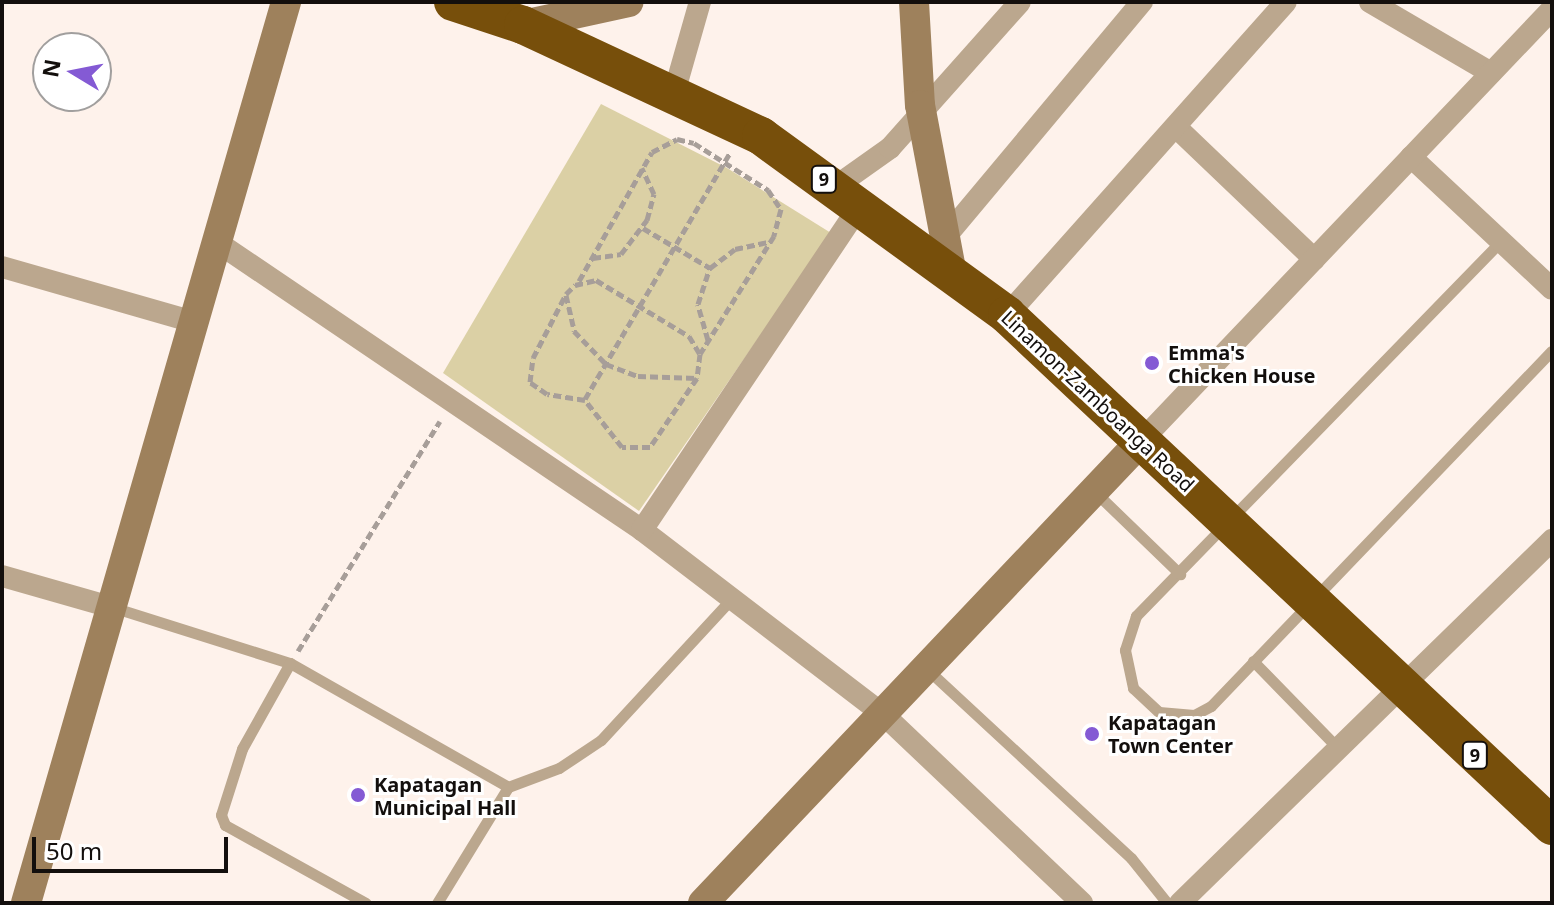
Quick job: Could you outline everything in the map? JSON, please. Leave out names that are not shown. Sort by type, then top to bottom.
[{"type":"highway","name":"Linamon-Zamboanga Road","points":[[453,2],[523,25],[745,128],[847,196],[1007,315],[1143,439],[1398,684],[1552,826]]},
{"type":"street","points":[[26,903],[286,2]]},
{"type":"street","points":[[523,25],[629,2]]},
{"type":"street","points":[[674,93],[700,2]]},
{"type":"street","points":[[914,2],[922,114],[947,235],[952,275]]},
{"type":"street","points":[[642,530],[847,196],[1020,2]]},
{"type":"street","points":[[947,235],[1142,2]]},
{"type":"street","points":[[1007,315],[1177,128],[1286,2]]},
{"type":"street","points":[[1370,2],[1491,73]]},
{"type":"street","points":[[703,903],[1552,9]]},
{"type":"street","points":[[1177,128],[1314,259]]},
{"type":"street","points":[[1411,157],[1552,289]]},
{"type":"street","points":[[217,242],[642,530],[884,715],[1082,903]]},
{"type":"street","points":[[2,267],[194,322]]},
{"type":"street","points":[[1180,903],[1338,748],[1398,684],[1552,540]]},
{"type":"street","points":[[2,576],[111,607]]},
{"type":"lane","points":[[1539,2],[1552,9]]},
{"type":"lane","points":[[1502,240],[1232,525],[1136,616],[1125,650],[1133,688],[1159,712],[1194,715],[1253,661],[1552,351]]},
{"type":"lane","points":[[1094,491],[1180,574]]},
{"type":"lane","points":[[437,903],[508,787],[559,768],[601,740],[731,599]]},
{"type":"lane","points":[[111,607],[290,663],[508,787]]},
{"type":"lane","points":[[1253,661],[1338,748]]},
{"type":"lane","points":[[290,663],[242,749],[221,815],[225,825],[366,903]]},
{"type":"lane","points":[[927,670],[1131,858],[1167,903]]},
{"type":"path","points":[[585,400],[745,128]]},
{"type":"path","points":[[677,139],[724,162],[776,199],[780,224],[700,355],[697,378],[639,452],[622,447],[585,400],[547,394],[530,382],[533,358],[566,295],[578,282],[642,168],[659,146],[677,139]]},
{"type":"path","points":[[592,258],[621,254],[643,228],[654,194],[642,168]]},
{"type":"path","points":[[643,228],[710,268]]},
{"type":"path","points":[[709,341],[698,304],[710,268],[735,249],[770,242]]},
{"type":"path","points":[[578,282],[596,280],[640,306],[689,336],[700,355]]},
{"type":"path","points":[[566,295],[580,341],[606,364],[638,376],[697,378]]},
{"type":"path","points":[[290,663],[453,400]]},
{"type":"shaded area","points":[[601,104],[727,168],[831,233],[639,511],[443,373]]},
{"type":"place","name":"Emma's Chicken House","points":[[1152,363]]},
{"type":"place","name":"Kapatagan Town Center","points":[[1092,734]]},
{"type":"place","name":"Kapatagan Municipal Hall","points":[[358,795]]}]
